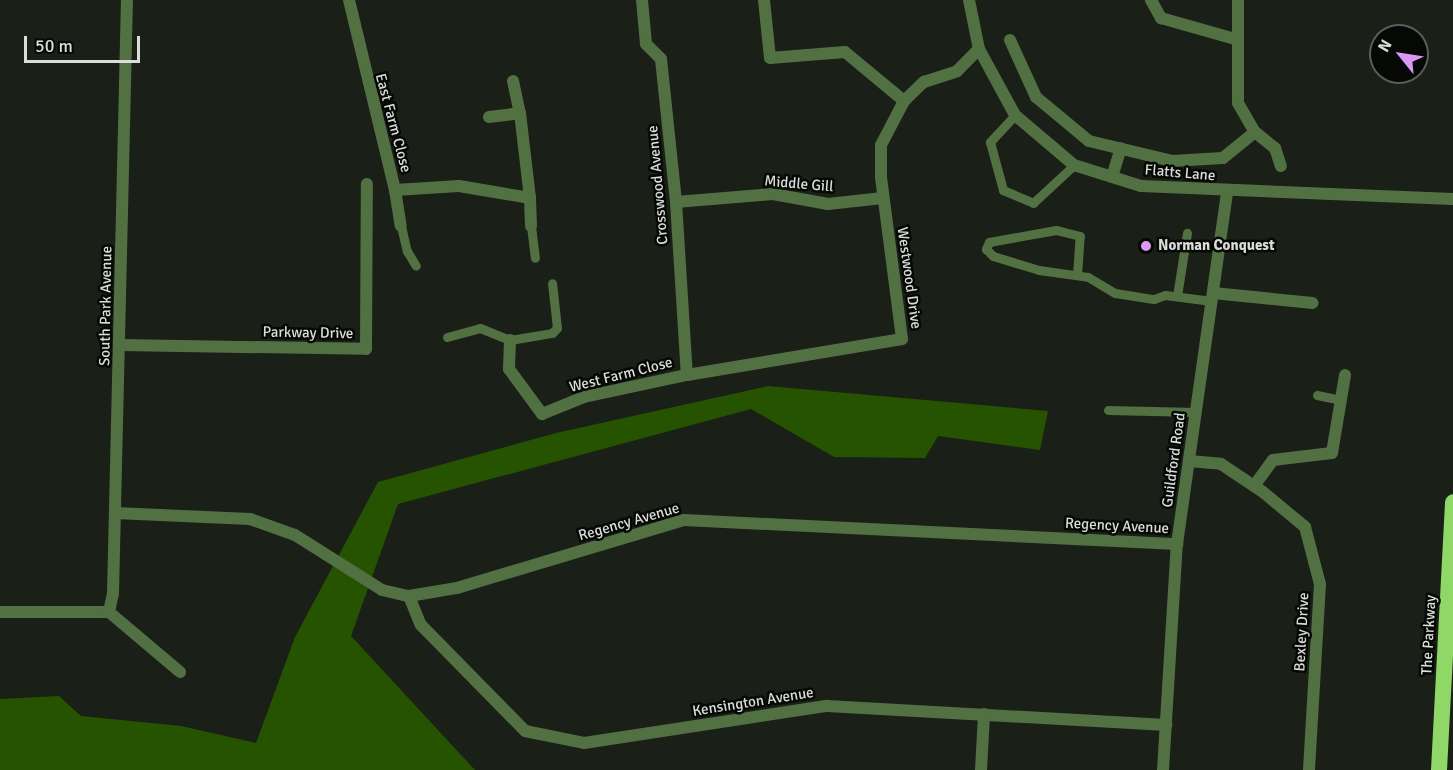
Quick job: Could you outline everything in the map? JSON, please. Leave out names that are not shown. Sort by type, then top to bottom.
[{"type":"highway","name":"The Parkway","points":[[1439,770],[1453,502]]},
{"type":"street","name":"South Park Avenue","points":[[109,612],[113,593],[128,0]]},
{"type":"street","name":"East Farm Close","points":[[349,0],[395,190],[459,186],[530,198]]},
{"type":"street","name":"Crosswood Avenue","points":[[642,0],[646,44],[661,59],[676,202],[687,375]]},
{"type":"street","points":[[764,0],[770,58],[845,52],[904,101]]},
{"type":"street","name":"Flatts Lane","points":[[969,0],[980,50],[1015,115],[1074,165],[1141,186],[1227,192],[1453,199]]},
{"type":"street","points":[[1151,0],[1161,18],[1235,39]]},
{"type":"street","points":[[1238,0],[1235,39],[1238,103],[1255,132],[1275,148],[1281,166]]},
{"type":"street","points":[[1010,40],[1036,97],[1089,141],[1172,161],[1223,158],[1255,132]]},
{"type":"street","name":"Westwood Drive","points":[[687,375],[902,339],[883,198],[881,145],[904,101],[924,82],[957,71],[980,50]]},
{"type":"street","points":[[513,81],[520,113],[531,226]]},
{"type":"street","points":[[489,117],[520,113]]},
{"type":"street","points":[[1112,177],[1121,148]]},
{"type":"street","name":"Parkway Drive","points":[[120,345],[366,349],[367,184]]},
{"type":"street","points":[[395,190],[401,226]]},
{"type":"street","name":"Guildford Road","points":[[1163,770],[1177,544],[1227,192]]},
{"type":"street","name":"Middle Gill","points":[[676,202],[773,194],[828,204],[883,198]]},
{"type":"street","points":[[1213,297],[1313,303]]},
{"type":"street","name":"West Farm Close","points":[[510,340],[509,369],[542,414],[584,397],[687,375]]},
{"type":"street","points":[[1254,486],[1273,460],[1332,453],[1345,375]]},
{"type":"street","name":"Bexley Drive","points":[[1189,462],[1221,464],[1254,486],[1305,527],[1320,584],[1309,770]]},
{"type":"street","name":"Regency Avenue","points":[[115,513],[250,519],[295,535],[382,590],[409,596],[457,588],[684,520],[1177,544]]},
{"type":"street","name":"Kensington Avenue","points":[[409,596],[422,625],[525,731],[584,743],[827,706],[1166,724]]},
{"type":"street","points":[[0,612],[109,612],[180,672]]},
{"type":"street","points":[[981,770],[984,714]]},
{"type":"lane","points":[[1015,115],[990,142],[1003,190],[1033,203],[1074,165]]},
{"type":"lane","points":[[401,226],[407,251],[416,266]]},
{"type":"lane","points":[[531,226],[535,258]]},
{"type":"lane","points":[[1077,275],[1080,236],[1056,230],[988,242],[988,253],[993,256],[1040,270],[1095,280],[1115,293],[1154,299],[1165,295],[1213,297]]},
{"type":"lane","points":[[1177,296],[1187,233]]},
{"type":"lane","points":[[447,337],[480,328],[510,340],[555,331],[552,282]]},
{"type":"lane","points":[[1317,395],[1341,400]]},
{"type":"lane","points":[[1108,410],[1196,412]]},
{"type":"green space","points":[[768,386],[1048,411],[1040,450],[938,436],[925,458],[834,457],[751,409],[398,504],[351,636],[475,770],[0,770],[0,699],[59,696],[81,716],[181,726],[256,743],[295,637],[378,482],[556,433]]},
{"type":"place","name":"Norman Conquest","points":[[1146,246]]}]
